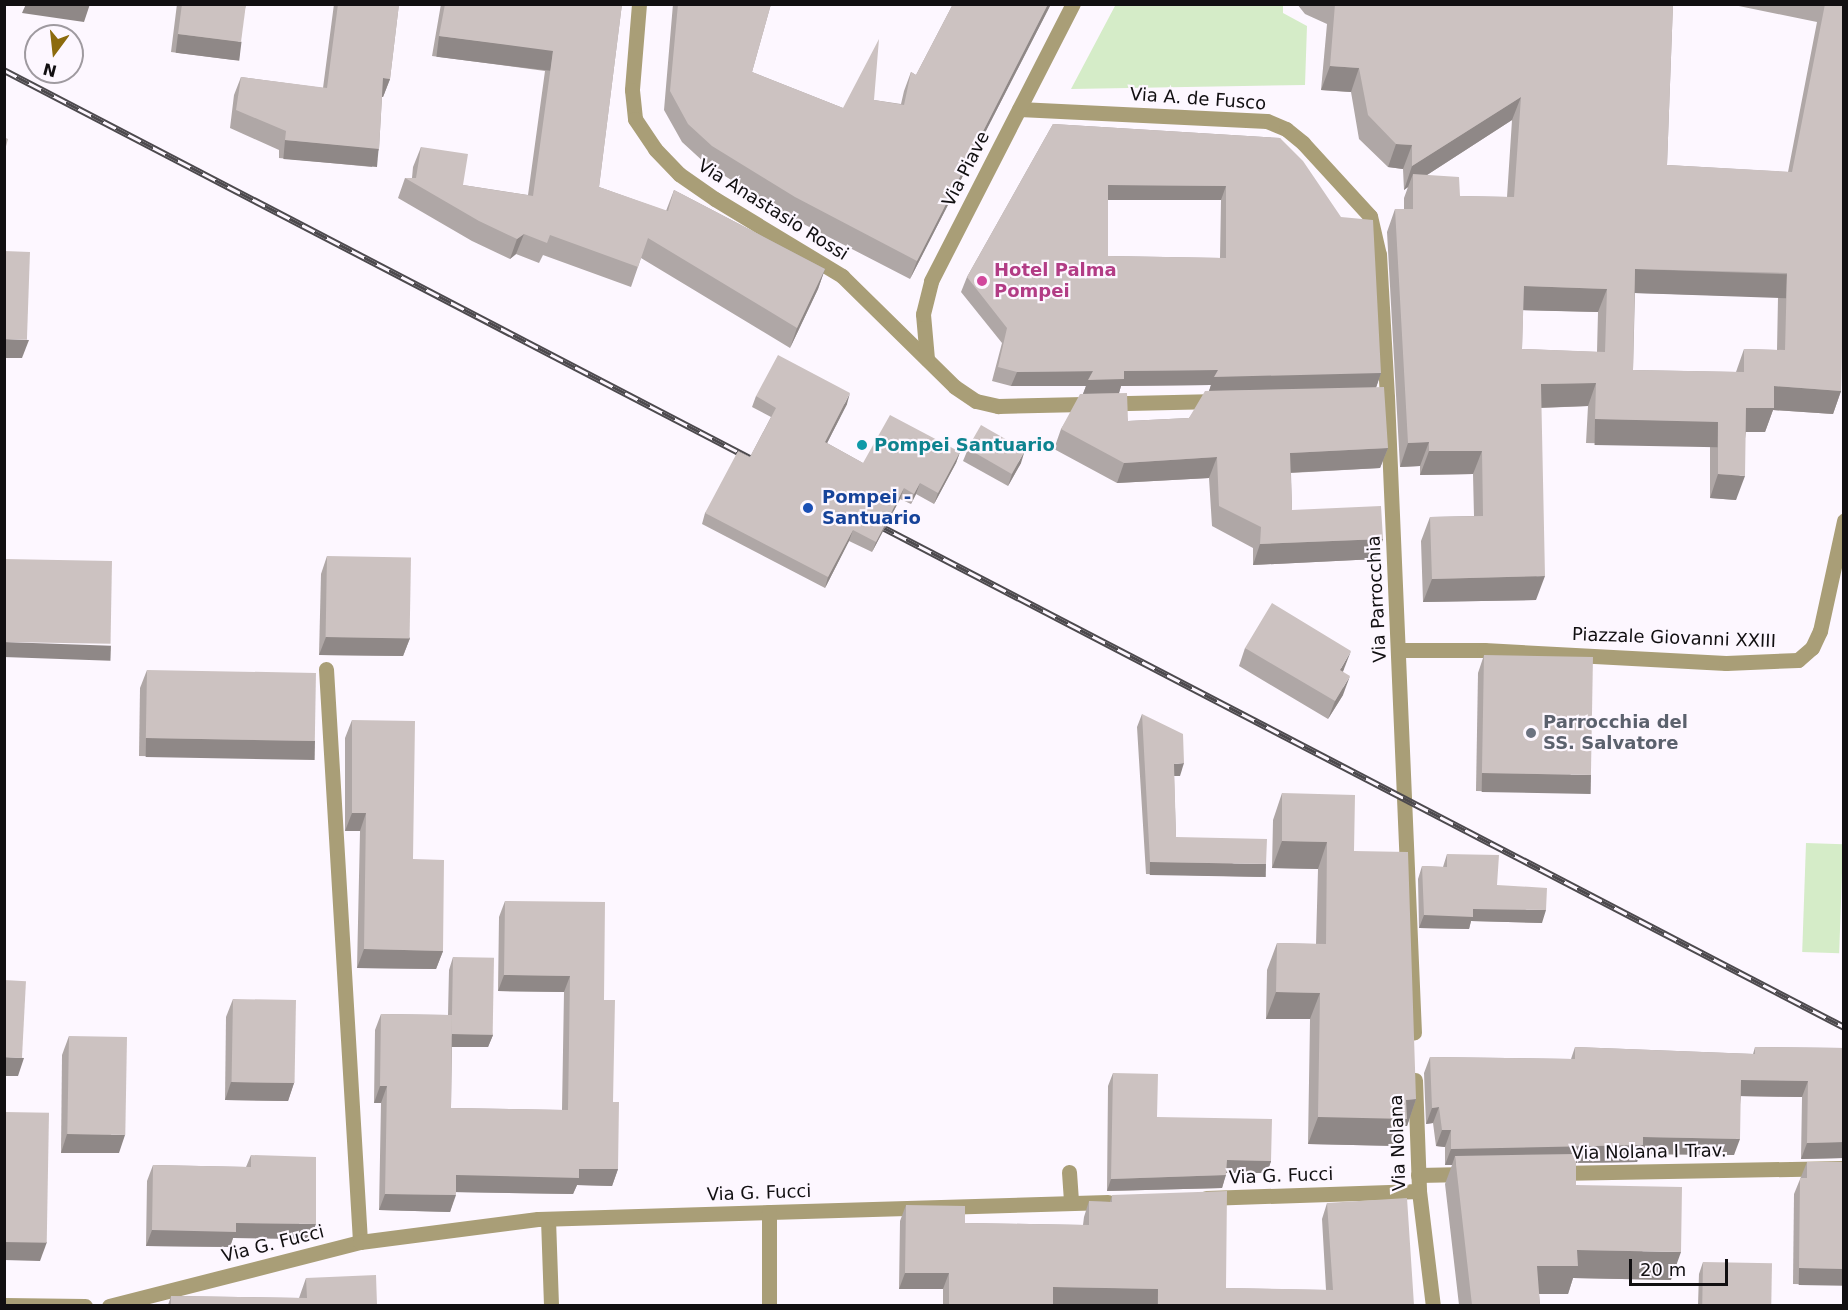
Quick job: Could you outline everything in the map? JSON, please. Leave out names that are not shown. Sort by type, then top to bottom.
[{"type":"street","name":"Via Anastasio Rossi","points":[[639,4],[632,90],[636,118],[655,149],[679,174],[715,199],[842,276],[927,359],[969,396],[998,406],[1238,400]]},
{"type":"street","name":"Via Piave","points":[[927,359],[922,331],[924,298],[1073,4]]},
{"type":"street","name":"Via A. de Fusco","points":[[1019,109],[1243,118],[1286,129],[1356,200],[1370,216],[1377,232],[1381,397]]},
{"type":"street","name":"Via Parrocchia","points":[[1381,397],[1400,650],[1403,799]]},
{"type":"street","name":"Piazzale Giovanni XXIII","points":[[1400,650],[1484,650],[1726,663],[1798,660],[1812,648],[1820,631],[1844,521]]},
{"type":"street","points":[[326,669],[360,1242]]},
{"type":"street","name":"Via Nolana","points":[[1403,799],[1415,1054],[1418,1175],[1432,1305]]},
{"type":"street","name":"Via Nolana I Trav.","points":[[1536,1173],[1844,1168]]},
{"type":"street","points":[[1069,1172],[1071,1203]]},
{"type":"street","points":[[1418,1175],[1477,1174]]},
{"type":"street","name":"Via G. Fucci","points":[[1187,1199],[1419,1191]]},
{"type":"street","name":"Via G. Fucci","points":[[109,1305],[360,1242],[548,1218],[1129,1201]]},
{"type":"street","points":[[769,1212],[769,1305]]},
{"type":"street","points":[[548,1218],[551,1305]]},
{"type":"street","points":[[4,1305],[85,1305]]},
{"type":"green space","points":[[1116,4],[1283,5],[1283,13],[1307,26],[1305,85],[1071,89]]},
{"type":"green space","points":[[1806,843],[1843,844],[1839,953],[1802,952]]},
{"type":"building","points":[[182,4],[246,4],[241,42],[178,34]]},
{"type":"building","points":[[338,4],[399,4],[390,79],[383,78],[379,149],[285,140],[286,131],[236,110],[241,77],[327,88]]},
{"type":"building","points":[[445,4],[622,4],[599,187],[668,211],[674,190],[825,269],[797,328],[648,238],[638,267],[550,235],[547,243],[524,234],[517,239],[479,221],[405,178],[416,178],[421,147],[468,154],[463,185],[533,196],[553,51],[439,36]]},
{"type":"building","points":[[678,4],[771,4],[752,72],[843,108],[879,39],[874,100],[904,105],[911,72],[916,75],[953,4],[1048,4],[917,261],[795,197],[712,146],[688,124],[670,91]]},
{"type":"building","points":[[1335,4],[1673,4],[1667,165],[1792,172],[1825,4],[1844,4],[1844,255],[1841,391],[1774,386],[1774,408],[1746,408],[1745,476],[1718,474],[1718,422],[1595,419],[1596,383],[1541,384],[1545,576],[1432,579],[1430,517],[1483,516],[1482,451],[1429,451],[1429,442],[1408,443],[1395,209],[1413,209],[1413,174],[1459,177],[1460,196],[1514,197],[1521,97],[1412,166],[1412,145],[1396,144],[1368,115],[1359,68],[1330,66]],"holes":[[[1635,269],[1787,273],[1785,350],[1744,349],[1744,372],[1633,370]],[[1524,286],[1607,289],[1605,352],[1522,349]]]},
{"type":"building","points":[[1053,124],[1280,138],[1303,161],[1341,217],[1373,220],[1381,373],[1214,377],[1218,370],[1124,371],[1124,379],[1088,380],[1093,371],[1017,372],[998,367],[1007,328],[967,277]],"holes":[[[1108,185],[1226,186],[1226,258],[1108,256]]]},
{"type":"building","points":[[4,137],[8,139],[4,154]]},
{"type":"building","points":[[4,251],[30,252],[27,340],[4,339]]},
{"type":"building","points":[[778,355],[850,393],[825,442],[863,463],[890,415],[960,452],[938,493],[920,483],[914,494],[904,488],[876,542],[853,530],[828,577],[705,513],[738,451],[750,457],[776,408],[756,396]]},
{"type":"building","points":[[1384,387],[1388,448],[1290,453],[1292,510],[1381,506],[1383,539],[1260,544],[1261,527],[1219,506],[1217,457],[1124,463],[1061,429],[1080,394],[1127,393],[1128,421],[1189,418],[1205,391]]},
{"type":"building","points":[[981,425],[1025,450],[1012,474],[968,448]]},
{"type":"building","points":[[327,556],[411,557],[410,638],[326,637]]},
{"type":"building","points":[[4,559],[112,561],[111,644],[4,642]]},
{"type":"building","points":[[1272,603],[1351,651],[1340,670],[1350,676],[1335,701],[1245,648]]},
{"type":"building","name":"Parrocchia del SS. Salvatore","points":[[1484,655],[1593,657],[1591,775],[1482,773]]},
{"type":"building","points":[[147,670],[316,673],[315,741],[146,738]]},
{"type":"building","points":[[1142,714],[1183,734],[1184,763],[1174,764],[1176,837],[1267,839],[1266,864],[1150,862]]},
{"type":"building","points":[[352,720],[415,721],[413,859],[444,860],[443,951],[364,949],[366,813],[352,813]]},
{"type":"building","points":[[1282,793],[1355,795],[1354,851],[1408,852],[1416,1099],[1406,1100],[1407,1119],[1318,1117],[1320,993],[1276,992],[1277,943],[1326,944],[1327,842],[1282,841]]},
{"type":"building","points":[[1447,854],[1499,855],[1497,885],[1547,888],[1546,910],[1473,909],[1473,917],[1424,915],[1422,866],[1447,867]]},
{"type":"building","points":[[505,901],[605,902],[604,1000],[615,1000],[613,1102],[619,1102],[618,1169],[579,1169],[579,1178],[456,1175],[456,1195],[385,1194],[387,1086],[380,1086],[381,1014],[452,1015],[451,1108],[568,1110],[570,976],[504,975]]},
{"type":"building","points":[[453,957],[494,958],[493,1035],[452,1034]]},
{"type":"building","points":[[4,980],[26,981],[22,1058],[4,1057]]},
{"type":"building","points":[[233,999],[296,1000],[295,1083],[232,1082]]},
{"type":"building","points":[[69,1036],[127,1037],[125,1135],[67,1134]]},
{"type":"building","points":[[1575,1047],[1755,1054],[1755,1047],[1844,1048],[1844,1142],[1807,1143],[1808,1081],[1741,1080],[1740,1139],[1643,1137],[1643,1145],[1451,1149],[1451,1130],[1442,1130],[1439,1107],[1432,1108],[1430,1057],[1575,1059]]},
{"type":"building","points":[[1113,1073],[1158,1074],[1157,1117],[1272,1119],[1271,1161],[1227,1160],[1226,1175],[1111,1179]]},
{"type":"building","points":[[4,1112],[49,1113],[47,1243],[4,1242]]},
{"type":"building","points":[[1576,1154],[1576,1185],[1682,1187],[1681,1252],[1577,1250],[1578,1266],[1537,1266],[1540,1305],[1472,1305],[1455,1156]]},
{"type":"building","points":[[251,1155],[316,1157],[316,1224],[236,1223],[236,1232],[152,1230],[153,1165],[251,1167]]},
{"type":"building","points":[[1807,1162],[1844,1162],[1844,1269],[1799,1268],[1800,1178],[1807,1178]]},
{"type":"building","points":[[1227,1191],[1226,1288],[1333,1290],[1327,1203],[1407,1198],[1414,1305],[1158,1305],[1158,1289],[1053,1287],[1053,1305],[949,1305],[949,1273],[905,1273],[906,1205],[965,1206],[965,1223],[1089,1225],[1089,1201],[1112,1202],[1112,1195]]},
{"type":"building","points":[[1703,1262],[1772,1263],[1771,1306],[1702,1305]]},
{"type":"building","points":[[376,1275],[377,1305],[171,1305],[171,1296],[307,1298],[306,1278]]},
{"type":"railway","points":[[4,70],[752,459]]},
{"type":"railway","points":[[869,520],[1844,1027]]},
{"type":"place","name":"Hotel Palma Pompei","points":[[982,281]]},
{"type":"place","name":"Pompei Santuario","points":[[862,445]]},
{"type":"place","name":"Pompei - Santuario","points":[[808,508]]},
{"type":"place","name":"Parrocchia del SS. Salvatore","points":[[1531,733]]}]
